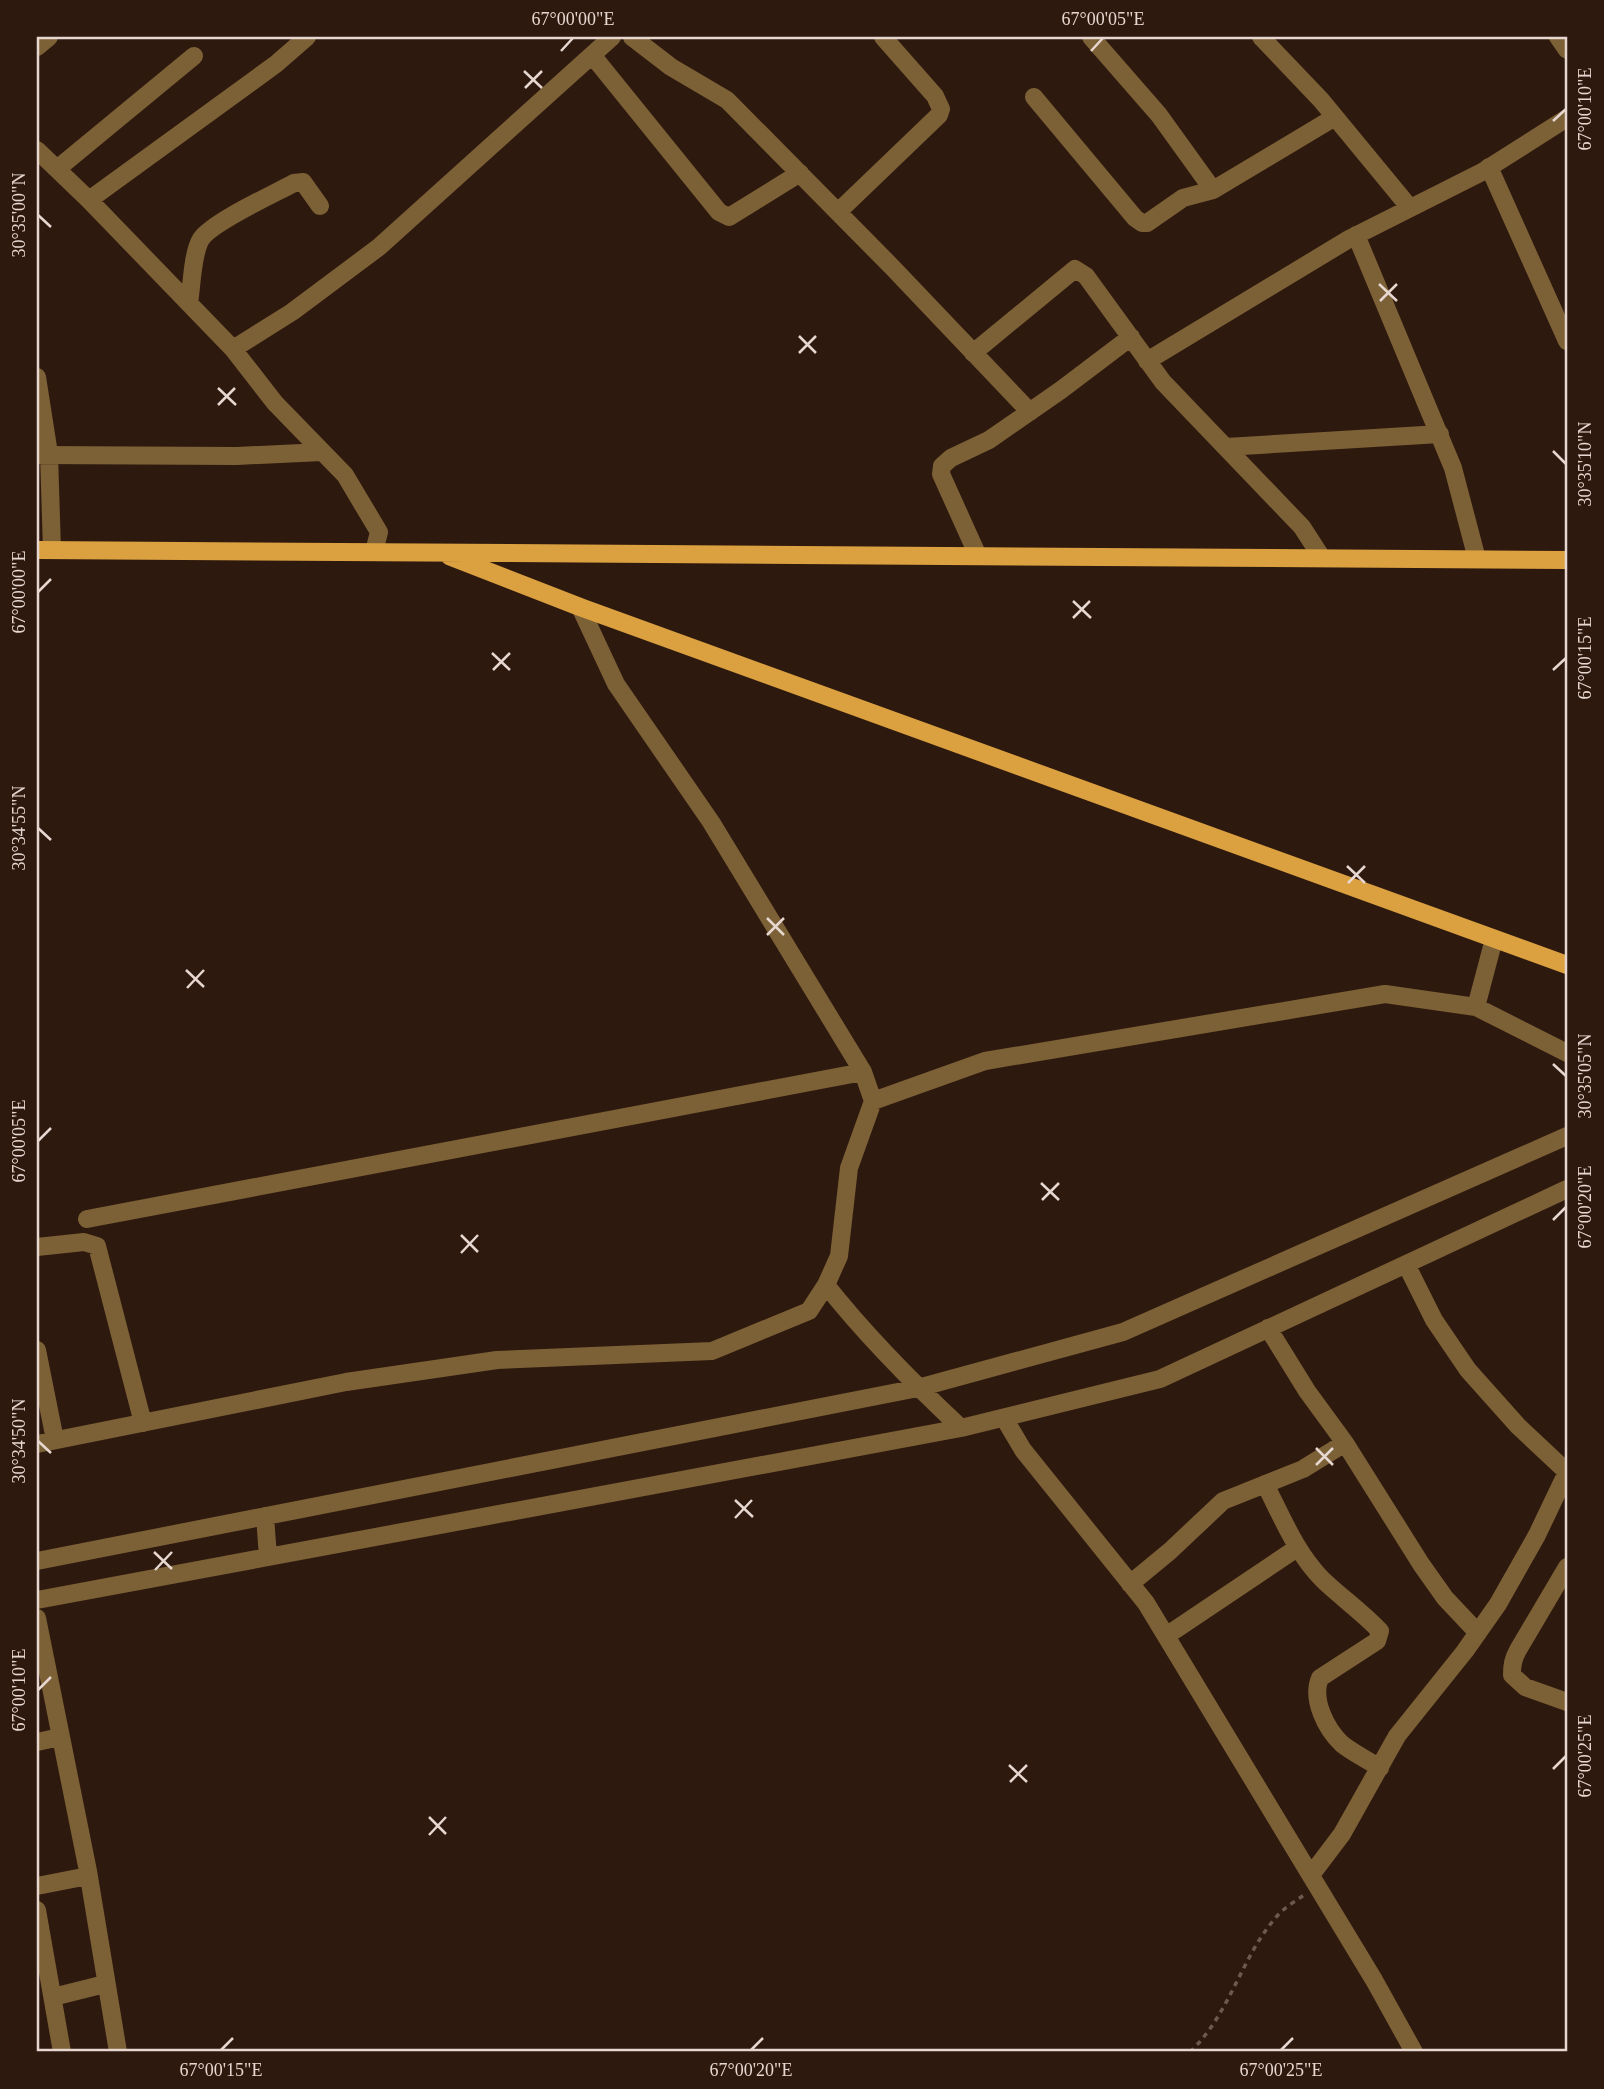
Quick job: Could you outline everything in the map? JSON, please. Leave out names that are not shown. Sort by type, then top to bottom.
[{"type":"main road","points":[[44,550],[1567,560]]},
{"type":"main road","points":[[439,552],[580,607],[1567,965]]},
{"type":"street","points":[[37,47],[49,37]]},
{"type":"street","points":[[89,200],[276,64],[307,37]]},
{"type":"street","points":[[233,349],[292,312],[379,247],[592,48],[611,37]]},
{"type":"street","points":[[632,37],[671,67],[727,100],[1030,412]]},
{"type":"street","points":[[838,212],[939,115],[942,109],[935,96],[883,37]]},
{"type":"street","points":[[1091,37],[1159,115],[1213,190]]},
{"type":"street","points":[[1261,37],[1335,117],[1410,208]]},
{"type":"street","points":[[1558,37],[1567,50]]},
{"type":"street","points":[[592,48],[719,212],[729,217],[800,173]]},
{"type":"street","points":[[57,170],[194,56]]},
{"type":"street","points":[[1034,97],[1142,223],[1147,223],[1184,198],[1213,190],[1335,117]]},
{"type":"street","points":[[1147,360],[1356,235],[1489,167],[1567,118]]},
{"type":"street","points":[[37,150],[233,349],[275,403],[345,475],[379,532],[374,552]]},
{"type":"street","points":[[1489,167],[1567,341]]},
{"type":"street","points":[[189,303],[201,239],[218,225],[294,183],[303,182],[320,206]]},
{"type":"street","points":[[1356,235],[1453,468],[1477,559]]},
{"type":"street","points":[[973,353],[1075,269],[1086,276],[1163,382],[1302,527],[1322,558]]},
{"type":"street","points":[[978,556],[942,474],[942,466],[951,458],[989,440],[1030,412],[1130,337]]},
{"type":"street","points":[[37,377],[43,454],[44,550]]},
{"type":"street","points":[[1226,447],[1440,434]]},
{"type":"street","points":[[43,454],[237,456],[322,452]]},
{"type":"street","points":[[37,1350],[46,1442],[346,1382],[497,1360],[712,1351],[809,1311],[826,1285],[839,1256],[849,1168],[873,1101],[863,1072],[711,822],[617,684],[580,607]]},
{"type":"street","points":[[1476,1007],[1494,939]]},
{"type":"street","points":[[873,1101],[985,1061],[1385,994],[1476,1007],[1567,1054]]},
{"type":"street","points":[[87,1219],[863,1072]]},
{"type":"street","points":[[37,1561],[918,1388],[1123,1332],[1567,1136]]},
{"type":"street","points":[[37,1600],[961,1428],[1160,1379],[1567,1189]]},
{"type":"street","points":[[37,1247],[84,1242],[97,1246],[143,1423]]},
{"type":"street","points":[[1314,1880],[1397,1736],[1498,1604],[1537,1535],[1567,1472],[1518,1426],[1468,1370],[1434,1321],[1406,1264]]},
{"type":"street","points":[[826,1285],[918,1388],[961,1428]]},
{"type":"street","points":[[1268,1328],[1421,1564],[1446,1598],[1478,1633]]},
{"type":"street","points":[[1004,1418],[1023,1450],[1146,1603],[1374,1980],[1414,2052]]},
{"type":"street","points":[[1130,1584],[1223,1501],[1303,1469],[1345,1443]]},
{"type":"street","points":[[1265,1483],[1297,1548],[1323,1580],[1353,1604],[1380,1631],[1377,1640],[1320,1678],[1317,1696],[1332,1732],[1343,1745],[1380,1768]]},
{"type":"street","points":[[265,1516],[268,1557]]},
{"type":"street","points":[[1166,1636],[1297,1548]]},
{"type":"street","points":[[1567,1567],[1512,1661],[1512,1675],[1525,1687],[1567,1702]]},
{"type":"street","points":[[37,1618],[88,1876],[118,2052]]},
{"type":"street","points":[[37,1742],[60,1737]]},
{"type":"street","points":[[37,1886],[88,1876]]},
{"type":"street","points":[[37,1910],[62,2052]]},
{"type":"street","points":[[53,1997],[105,1984]]},
{"type":"path","points":[[1190,2052],[1214,2026],[1267,1929],[1314,1880]]}]
